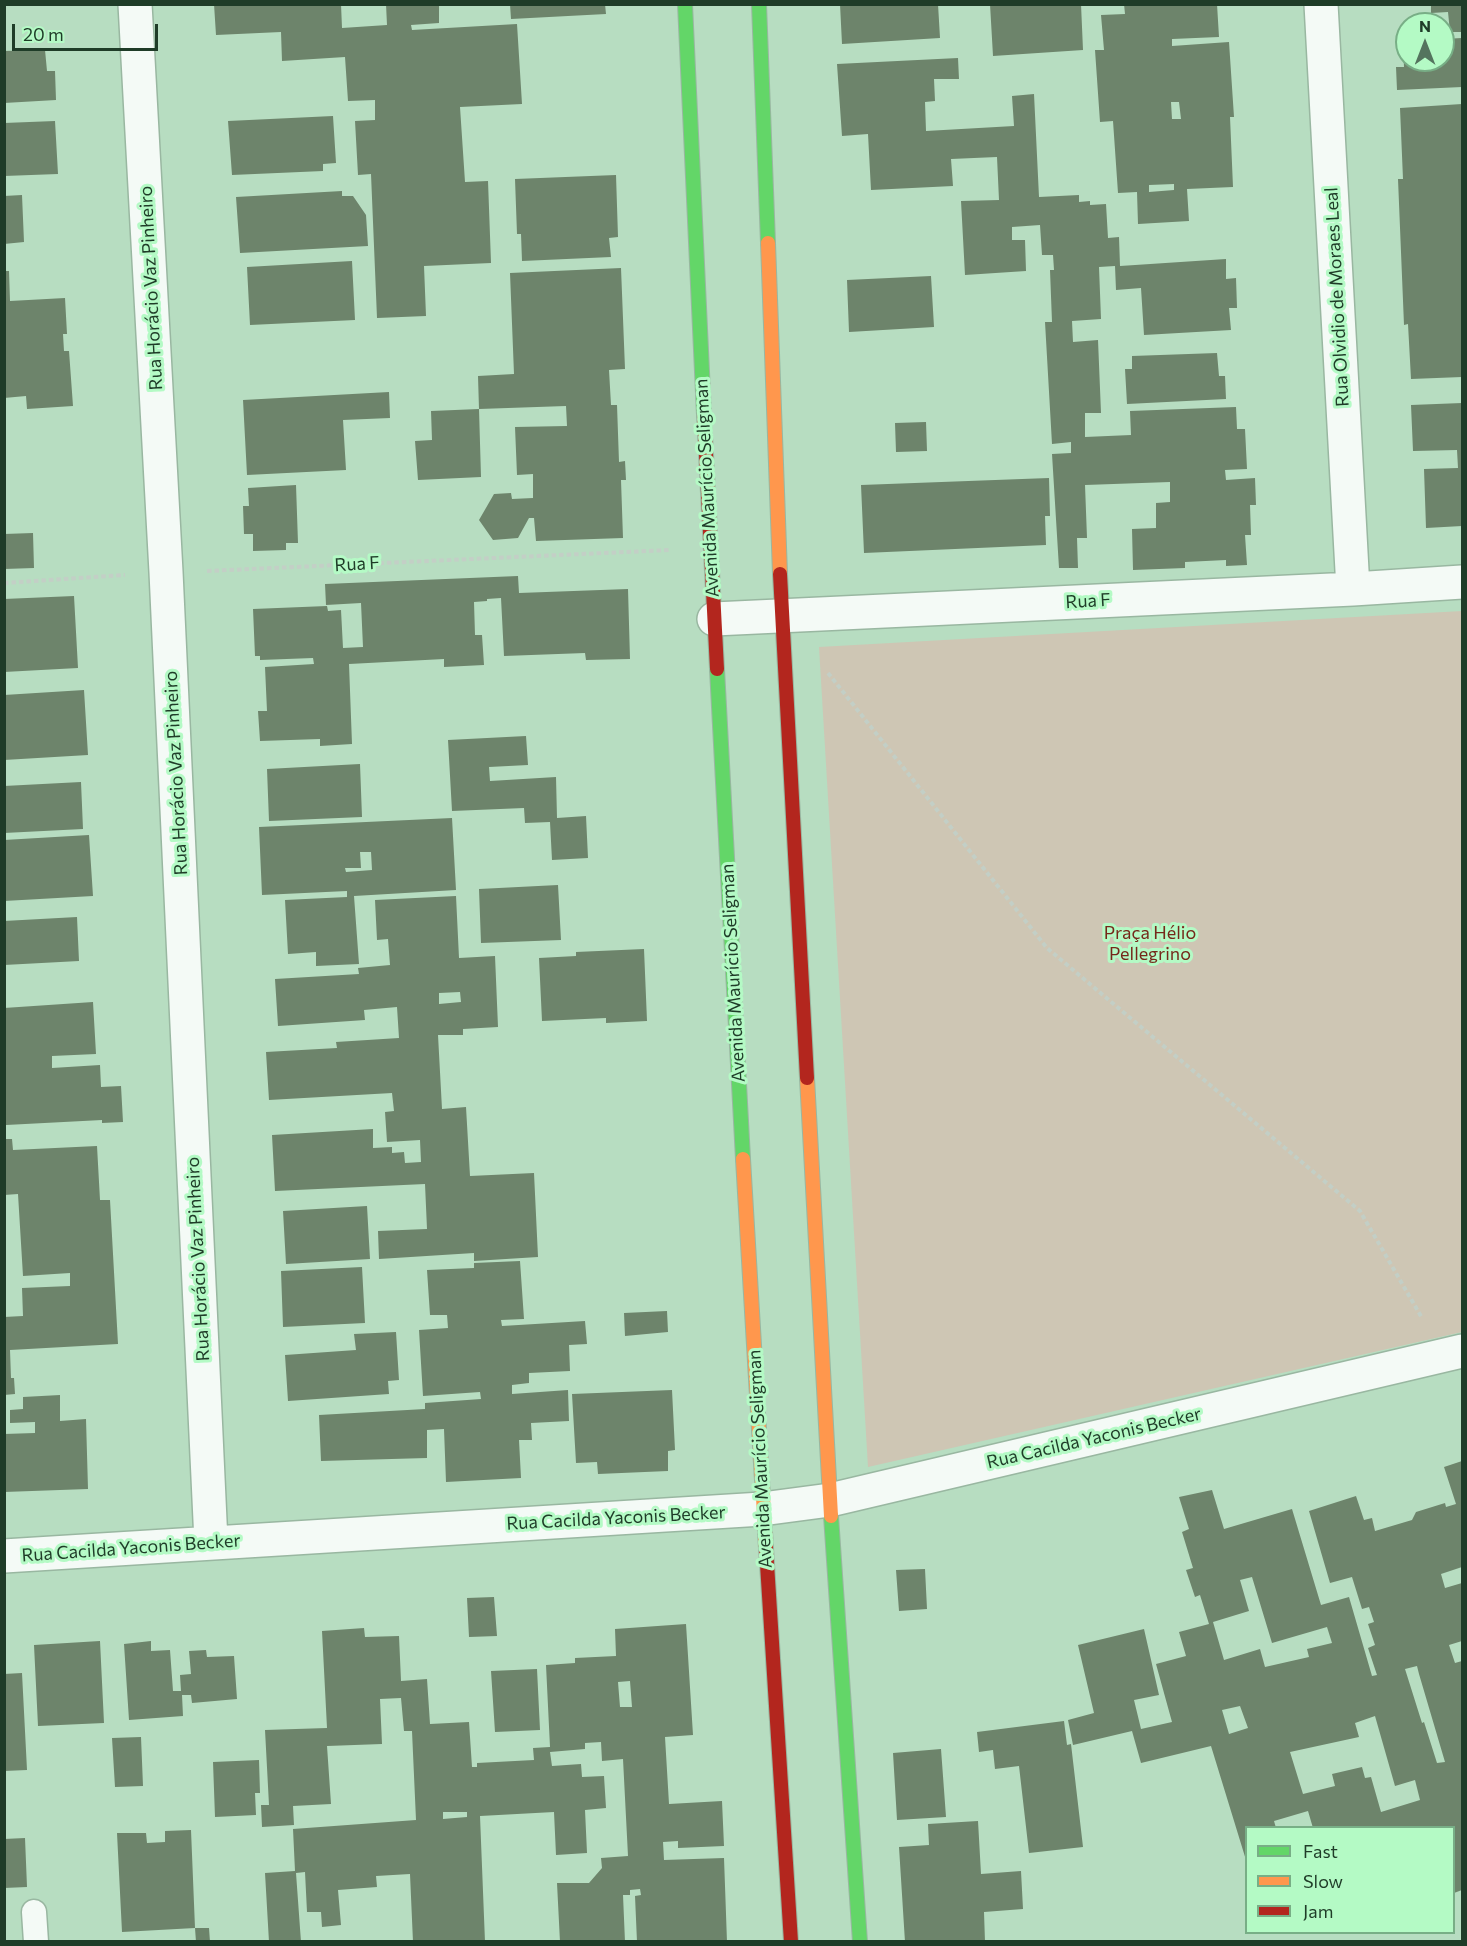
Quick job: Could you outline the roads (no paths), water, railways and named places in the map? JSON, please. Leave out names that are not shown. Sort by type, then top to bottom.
[{"type":"main road","name":"Avenida Maurício Seligman","points":[[685,4],[710,548],[762,1509],[791,1941]]},
{"type":"main road","points":[[759,4],[781,615],[830,1500],[860,1941]]},
{"type":"street","name":"Rua Horácio Vaz Pinheiro","points":[[135,4],[166,572],[211,1542]]},
{"type":"street","name":"Rua Olvidio de Moraes Leal","points":[[1321,4],[1353,589]]},
{"type":"street","name":"Rua F","points":[[714,619],[1462,582]]},
{"type":"street","name":"Rua Cacilda Yaconis Becker","points":[[4,1556],[762,1509],[830,1500],[1453,1353]]},
{"type":"lane","points":[[34,1912],[36,1941]]},
{"type":"park label","name":"Praça Hélio Pellegrino","points":[[1150,943]]}]
